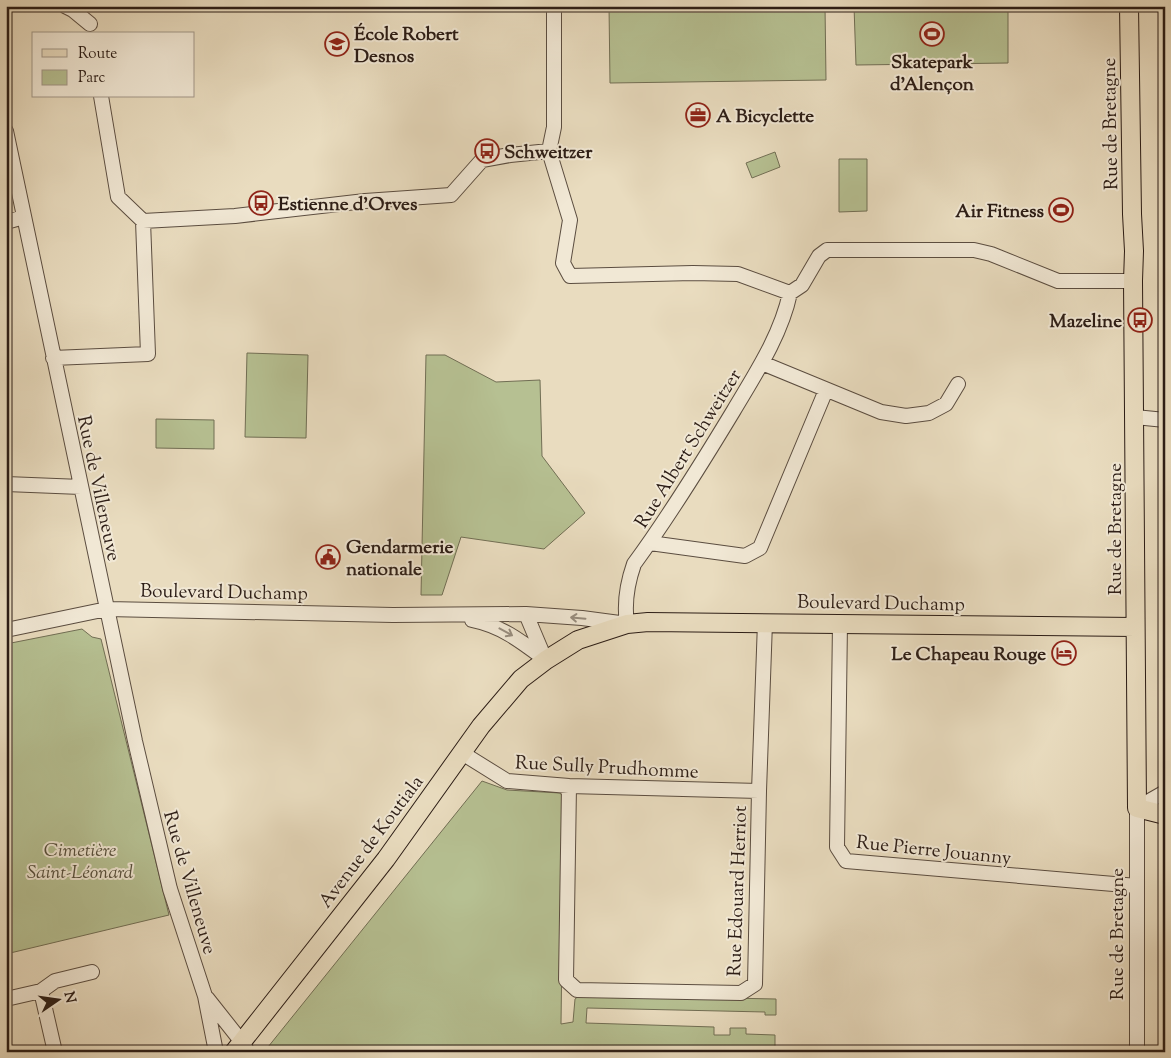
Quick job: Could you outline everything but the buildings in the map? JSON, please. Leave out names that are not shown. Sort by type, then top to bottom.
[{"type":"main road","name":"Rue de Bretagne","points":[[1129,6],[1134,251],[1137,808]]},
{"type":"main road","name":"Boulevard Duchamp","points":[[546,660],[578,640],[627,624],[648,622],[1135,627]]},
{"type":"main road","name":"Avenue de Koutiala","points":[[241,1048],[386,859],[481,726],[521,680],[546,660]]},
{"type":"main road","points":[[1137,808],[1165,815]]},
{"type":"street","points":[[65,6],[73,10],[90,29]]},
{"type":"street","points":[[86,6],[90,29]]},
{"type":"street","points":[[554,6],[554,127],[549,151],[570,220],[563,263],[570,276],[693,273],[738,274],[790,293],[802,285],[819,256],[827,250],[974,250],[991,254],[1058,281],[1133,281]]},
{"type":"street","points":[[53,358],[148,354],[143,221],[118,197],[101,98]]},
{"type":"street","name":"Rue de Villeneuve","points":[[6,132],[135,741],[170,889],[205,996]]},
{"type":"street","points":[[143,221],[235,216],[365,201],[451,195],[482,160],[549,151]]},
{"type":"street","points":[[6,222],[24,217]]},
{"type":"street","name":"Rue Albert Schweitzer","points":[[627,624],[625,610],[629,578],[634,564],[694,476],[762,363],[786,314],[790,293]]},
{"type":"street","points":[[762,363],[881,412],[906,416],[929,414],[946,404],[958,384]]},
{"type":"street","points":[[650,543],[745,556],[760,548],[826,390]]},
{"type":"street","points":[[1135,417],[1165,420]]},
{"type":"street","points":[[6,484],[81,488]]},
{"type":"street","name":"Boulevard Duchamp","points":[[6,630],[107,609],[393,615],[526,614],[582,618],[627,624]]},
{"type":"street","points":[[526,614],[546,660]]},
{"type":"street","name":"Boulevard Duchamp","points":[[443,615],[486,623],[499,628],[518,639],[546,660]]},
{"type":"street","name":"Rue Edouard Herriot","points":[[569,786],[566,980],[577,990],[741,993],[755,984],[765,622]]},
{"type":"street","name":"Rue Pierre Jouanny","points":[[840,623],[837,847],[846,861],[1137,886]]},
{"type":"street","name":"Rue Sully Prudhomme","points":[[462,753],[507,781],[569,786],[759,791]]},
{"type":"street","points":[[1137,808],[1165,792]]},
{"type":"street","name":"Rue de Bretagne","points":[[1137,808],[1137,1052]]},
{"type":"street","points":[[6,999],[41,991],[55,981],[92,972]]},
{"type":"street","points":[[41,991],[55,1052]]},
{"type":"street","points":[[205,996],[241,1048]]},
{"type":"street","points":[[205,996],[216,1052]]},
{"type":"green space","points":[[609,6],[825,6],[826,80],[610,83]]},
{"type":"green space","name":"Skatepark d'Alençon","points":[[854,6],[1008,6],[1008,63],[856,65]]},
{"type":"green space","points":[[775,152],[780,167],[752,178],[746,163]]},
{"type":"green space","points":[[839,159],[867,159],[867,211],[839,212]]},
{"type":"green space","points":[[247,353],[308,355],[306,438],[245,437]]},
{"type":"green space","points":[[426,355],[445,355],[496,382],[540,380],[542,456],[585,513],[544,549],[461,537],[442,595],[421,595]]},
{"type":"green space","points":[[156,419],[214,420],[214,449],[156,448]]},
{"type":"green space","name":"Cimetière Saint-Léonard","points":[[82,629],[92,637],[101,639],[169,915],[6,954],[6,644]]},
{"type":"green space","points":[[482,781],[507,790],[560,793],[564,798],[561,1024],[573,1022],[575,999],[580,995],[776,999],[776,1015],[765,1015],[765,1012],[587,1008],[586,1023],[714,1027],[714,1035],[730,1035],[730,1028],[746,1028],[746,1034],[775,1035],[775,1052],[269,1052],[268,1047]]},
{"type":"place","name":"Skatepark d'Alençon","points":[[932,34]]},
{"type":"place","name":"École Robert Desnos","points":[[337,44]]},
{"type":"place","name":"A Bicyclette","points":[[698,115]]},
{"type":"place","name":"Schweitzer","points":[[487,151]]},
{"type":"place","name":"Estienne d'Orves","points":[[261,203]]},
{"type":"place","name":"Air Fitness","points":[[1061,210]]},
{"type":"place","name":"Mazeline","points":[[1140,320]]},
{"type":"place","name":"Gendarmerie nationale","points":[[328,557]]},
{"type":"place","name":"Le Chapeau Rouge","points":[[1064,653]]}]
